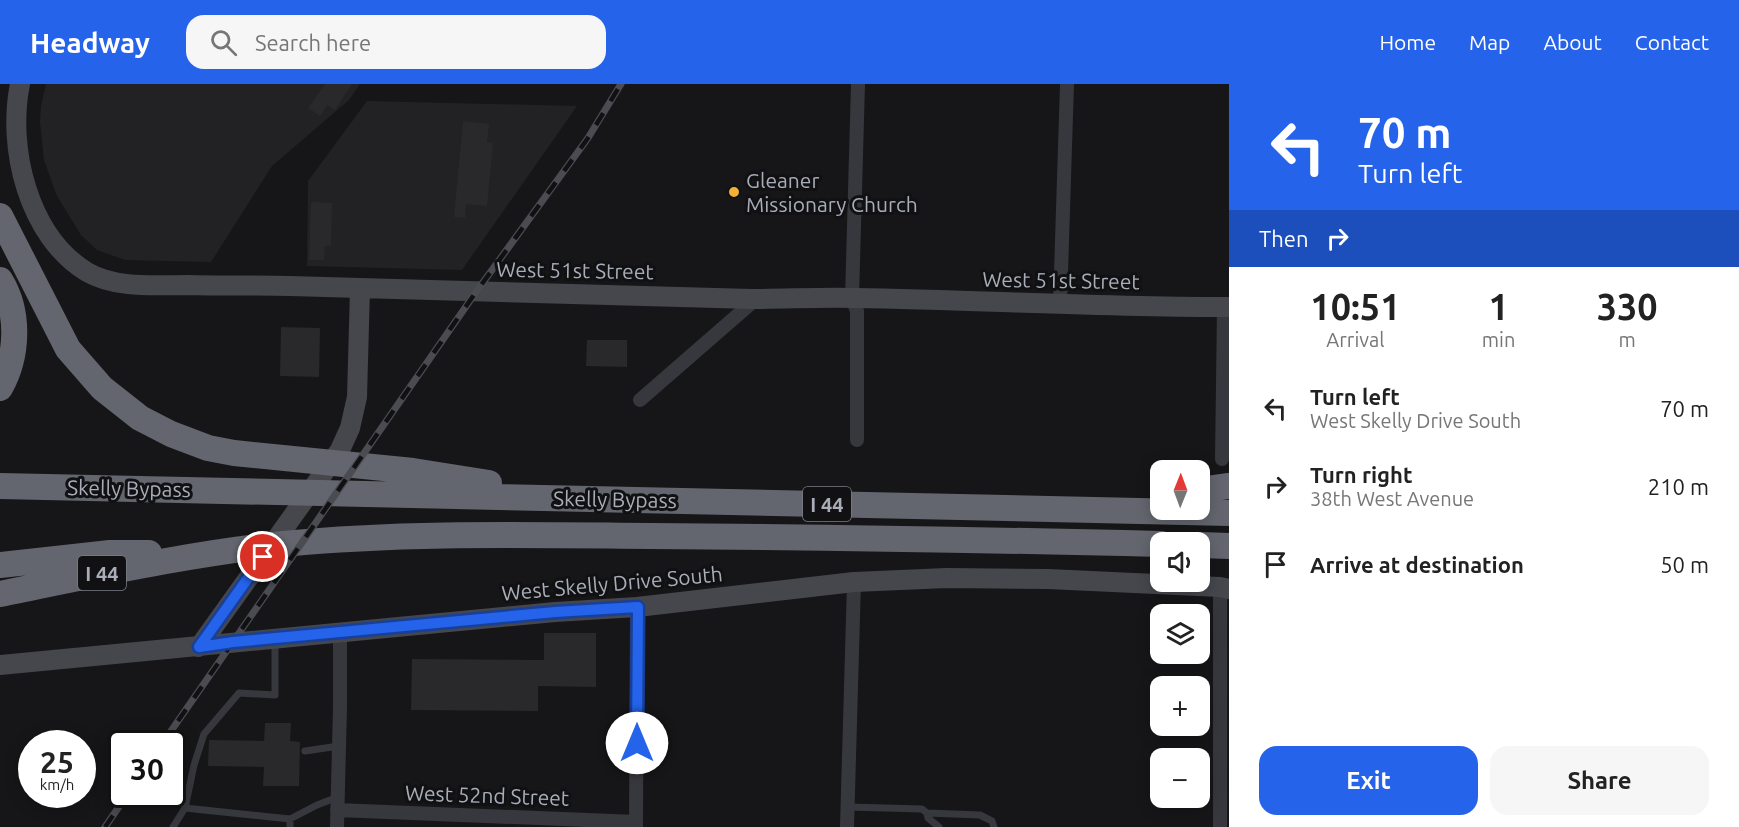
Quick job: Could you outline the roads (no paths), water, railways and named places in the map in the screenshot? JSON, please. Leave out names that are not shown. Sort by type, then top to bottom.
[{"type":"highway","points":[[0,216],[68,349],[102,388],[140,418],[171,434],[207,448],[268,458],[413,471],[575,498]]},
{"type":"highway","points":[[0,280],[9,300],[14,328],[14,351],[7,375],[0,388]]},
{"type":"highway","points":[[0,471],[87,487]]},
{"type":"highway","name":"Skelly Bypass","points":[[0,486],[1229,513]]},
{"type":"highway","points":[[1210,489],[1229,486]]},
{"type":"highway","points":[[1080,510],[1150,498]]},
{"type":"highway","name":"Skelly Bypass","points":[[0,594],[205,554],[285,544],[429,536],[899,538],[1150,544]]},
{"type":"highway","points":[[1210,545],[1229,546]]},
{"type":"highway","points":[[0,566],[110,553],[205,554]]},
{"type":"street","name":"West 51st Street","points":[[20,84],[15,129],[18,157],[41,222],[64,254],[89,273],[114,281],[144,285],[287,286],[756,299],[852,298],[1227,307]]},
{"type":"street","points":[[857,440],[857,311],[852,298],[858,84]]},
{"type":"street","points":[[1060,304],[1067,84]]},
{"type":"street","points":[[199,647],[340,450],[350,428],[357,397],[360,289]]},
{"type":"street","points":[[640,400],[756,299]]},
{"type":"street","points":[[1221,459],[1227,307]]},
{"type":"street","name":"West Skelly Drive South","points":[[0,665],[555,612],[638,607],[854,582],[1048,579],[1224,588]]},
{"type":"street","points":[[847,827],[854,582]]},
{"type":"street","points":[[1220,827],[1224,588]]},
{"type":"street","points":[[636,825],[638,607]]},
{"type":"street","points":[[337,827],[339,633]]},
{"type":"street","name":"West 52nd Street","points":[[337,804],[636,825]]},
{"type":"lane","points":[[186,803],[194,765],[204,734],[240,693],[274,695],[275,639]]},
{"type":"lane","points":[[305,751],[339,746]]},
{"type":"lane","points":[[173,827],[185,808],[290,823],[317,805],[337,804]]},
{"type":"lane","points":[[848,807],[922,809],[927,813],[928,818],[939,827]]},
{"type":"lane","points":[[927,813],[980,815],[992,821],[994,827]]},
{"type":"railway","points":[[172,730],[476,292],[588,138],[621,84]]},
{"type":"railway","points":[[105,827],[118,808]]},
{"type":"place","name":"Gleaner Missionary Church","points":[[734,192]]}]
